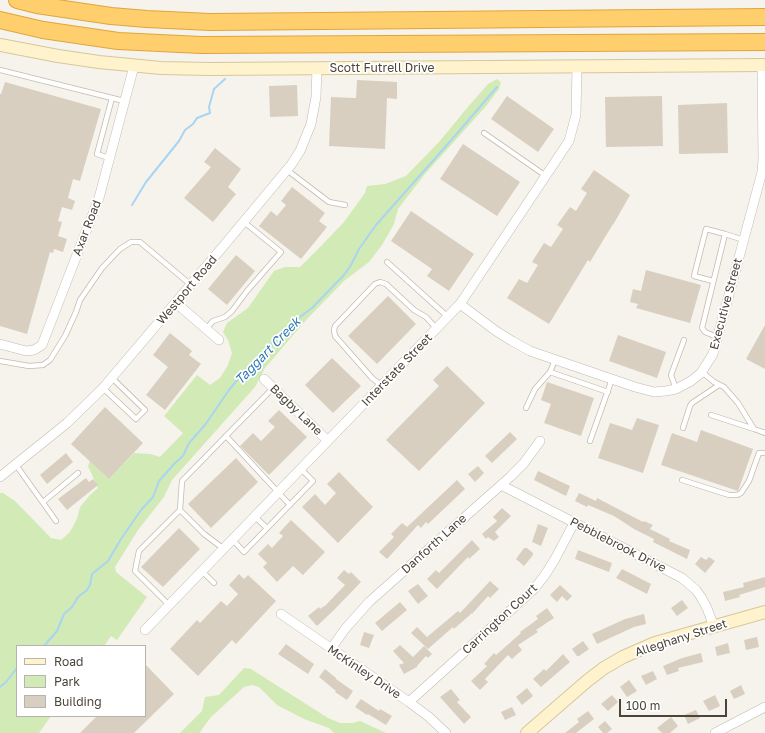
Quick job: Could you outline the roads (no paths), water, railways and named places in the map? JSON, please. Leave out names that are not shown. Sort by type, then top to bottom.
[{"type":"highway","points":[[17,0],[118,17],[210,22],[765,17]]},
{"type":"highway","points":[[0,20],[43,30],[118,41],[201,45],[765,42]]},
{"type":"street","name":"Scott Futrell Drive","points":[[0,45],[99,62],[134,66],[210,69],[764,65]]},
{"type":"street","name":"Executive Street","points":[[460,304],[512,341],[530,350],[612,380],[654,392],[676,389],[691,381],[702,372],[712,354],[744,240],[762,187],[764,65]]},
{"type":"street","name":"Axar Road","points":[[0,344],[26,351],[34,350],[42,345],[99,198],[134,66]]},
{"type":"street","name":"Interstate Street","points":[[145,630],[460,304],[566,147],[573,129],[576,115],[577,66]]},
{"type":"street","name":"Westport Road","points":[[0,477],[67,423],[103,388],[287,170],[300,151],[311,124],[316,97],[317,68]]},
{"type":"street","points":[[176,303],[219,340]]},
{"type":"street","name":"Bagby Lane","points":[[264,379],[328,441]]},
{"type":"street","name":"Danforth Lane","points":[[331,649],[345,629],[369,602],[501,485],[524,463],[540,441]]},
{"type":"street","name":"Pebblebrook Drive","points":[[501,485],[687,582],[701,597],[714,627]]},
{"type":"street","name":"Carrington Court","points":[[409,702],[534,589],[555,559],[574,523]]},
{"type":"street","name":"Alleghany Street","points":[[527,733],[587,681],[604,668],[623,657],[655,643],[765,612]]},
{"type":"street","name":"McKinley Drive","points":[[280,614],[409,702],[429,717],[446,733]]},
{"type":"street","points":[[714,733],[765,707]]},
{"type":"lane","points":[[0,70],[124,101]]},
{"type":"lane","points":[[109,158],[97,154],[112,98]]},
{"type":"lane","points":[[484,133],[546,176]]},
{"type":"lane","points":[[287,170],[329,202],[345,205]]},
{"type":"lane","points":[[206,329],[213,321],[225,317],[232,311],[247,291],[281,252],[244,222]]},
{"type":"lane","points":[[713,281],[694,276],[706,229],[744,240]]},
{"type":"lane","points":[[717,337],[705,332],[702,328],[725,234]]},
{"type":"lane","points":[[0,361],[28,366],[43,365],[50,360],[65,336],[80,300],[102,268],[120,249],[131,242],[140,242],[191,285]]},
{"type":"lane","points":[[387,262],[448,317]]},
{"type":"lane","points":[[382,386],[372,378],[335,336],[335,326],[375,284],[380,282],[386,284],[414,310],[426,317],[436,329]]},
{"type":"lane","points":[[676,389],[671,375],[684,340]]},
{"type":"lane","points":[[526,408],[535,389],[550,372],[555,360]]},
{"type":"lane","points":[[550,372],[608,392]]},
{"type":"lane","points":[[702,372],[724,387],[738,403],[754,429]]},
{"type":"lane","points":[[103,388],[136,419],[144,410],[112,378]]},
{"type":"lane","points":[[590,441],[612,380]]},
{"type":"lane","points":[[683,428],[692,403],[719,385]]},
{"type":"lane","points":[[169,605],[135,571],[140,551],[180,510],[182,481],[273,388]]},
{"type":"lane","points":[[711,415],[765,433]]},
{"type":"lane","points":[[226,436],[290,505]]},
{"type":"lane","points":[[682,480],[729,495],[737,495],[741,493],[748,481],[759,453],[765,453]]},
{"type":"lane","points":[[16,465],[56,521]]},
{"type":"lane","points":[[232,539],[244,552],[313,481],[301,469]]},
{"type":"lane","points":[[43,502],[78,473]]},
{"type":"lane","points":[[180,510],[204,534],[224,549]]},
{"type":"lane","points":[[255,517],[267,528]]},
{"type":"lane","points":[[202,571],[214,584]]},
{"type":"waterway","points":[[132,205],[146,182],[179,141],[185,130],[193,124],[197,118],[210,113],[209,107],[214,89],[225,79]]},
{"type":"waterway","name":"Taggart Creek","points":[[45,645],[57,631],[64,614],[72,607],[78,597],[87,590],[90,585],[92,574],[108,561],[141,510],[153,497],[159,481],[183,456],[189,443],[205,425],[229,390],[243,373],[296,320],[312,308],[344,275],[359,249],[376,225],[497,87]]},
{"type":"waterway","name":"Taggart Creek","points":[[0,687],[16,669]]}]
